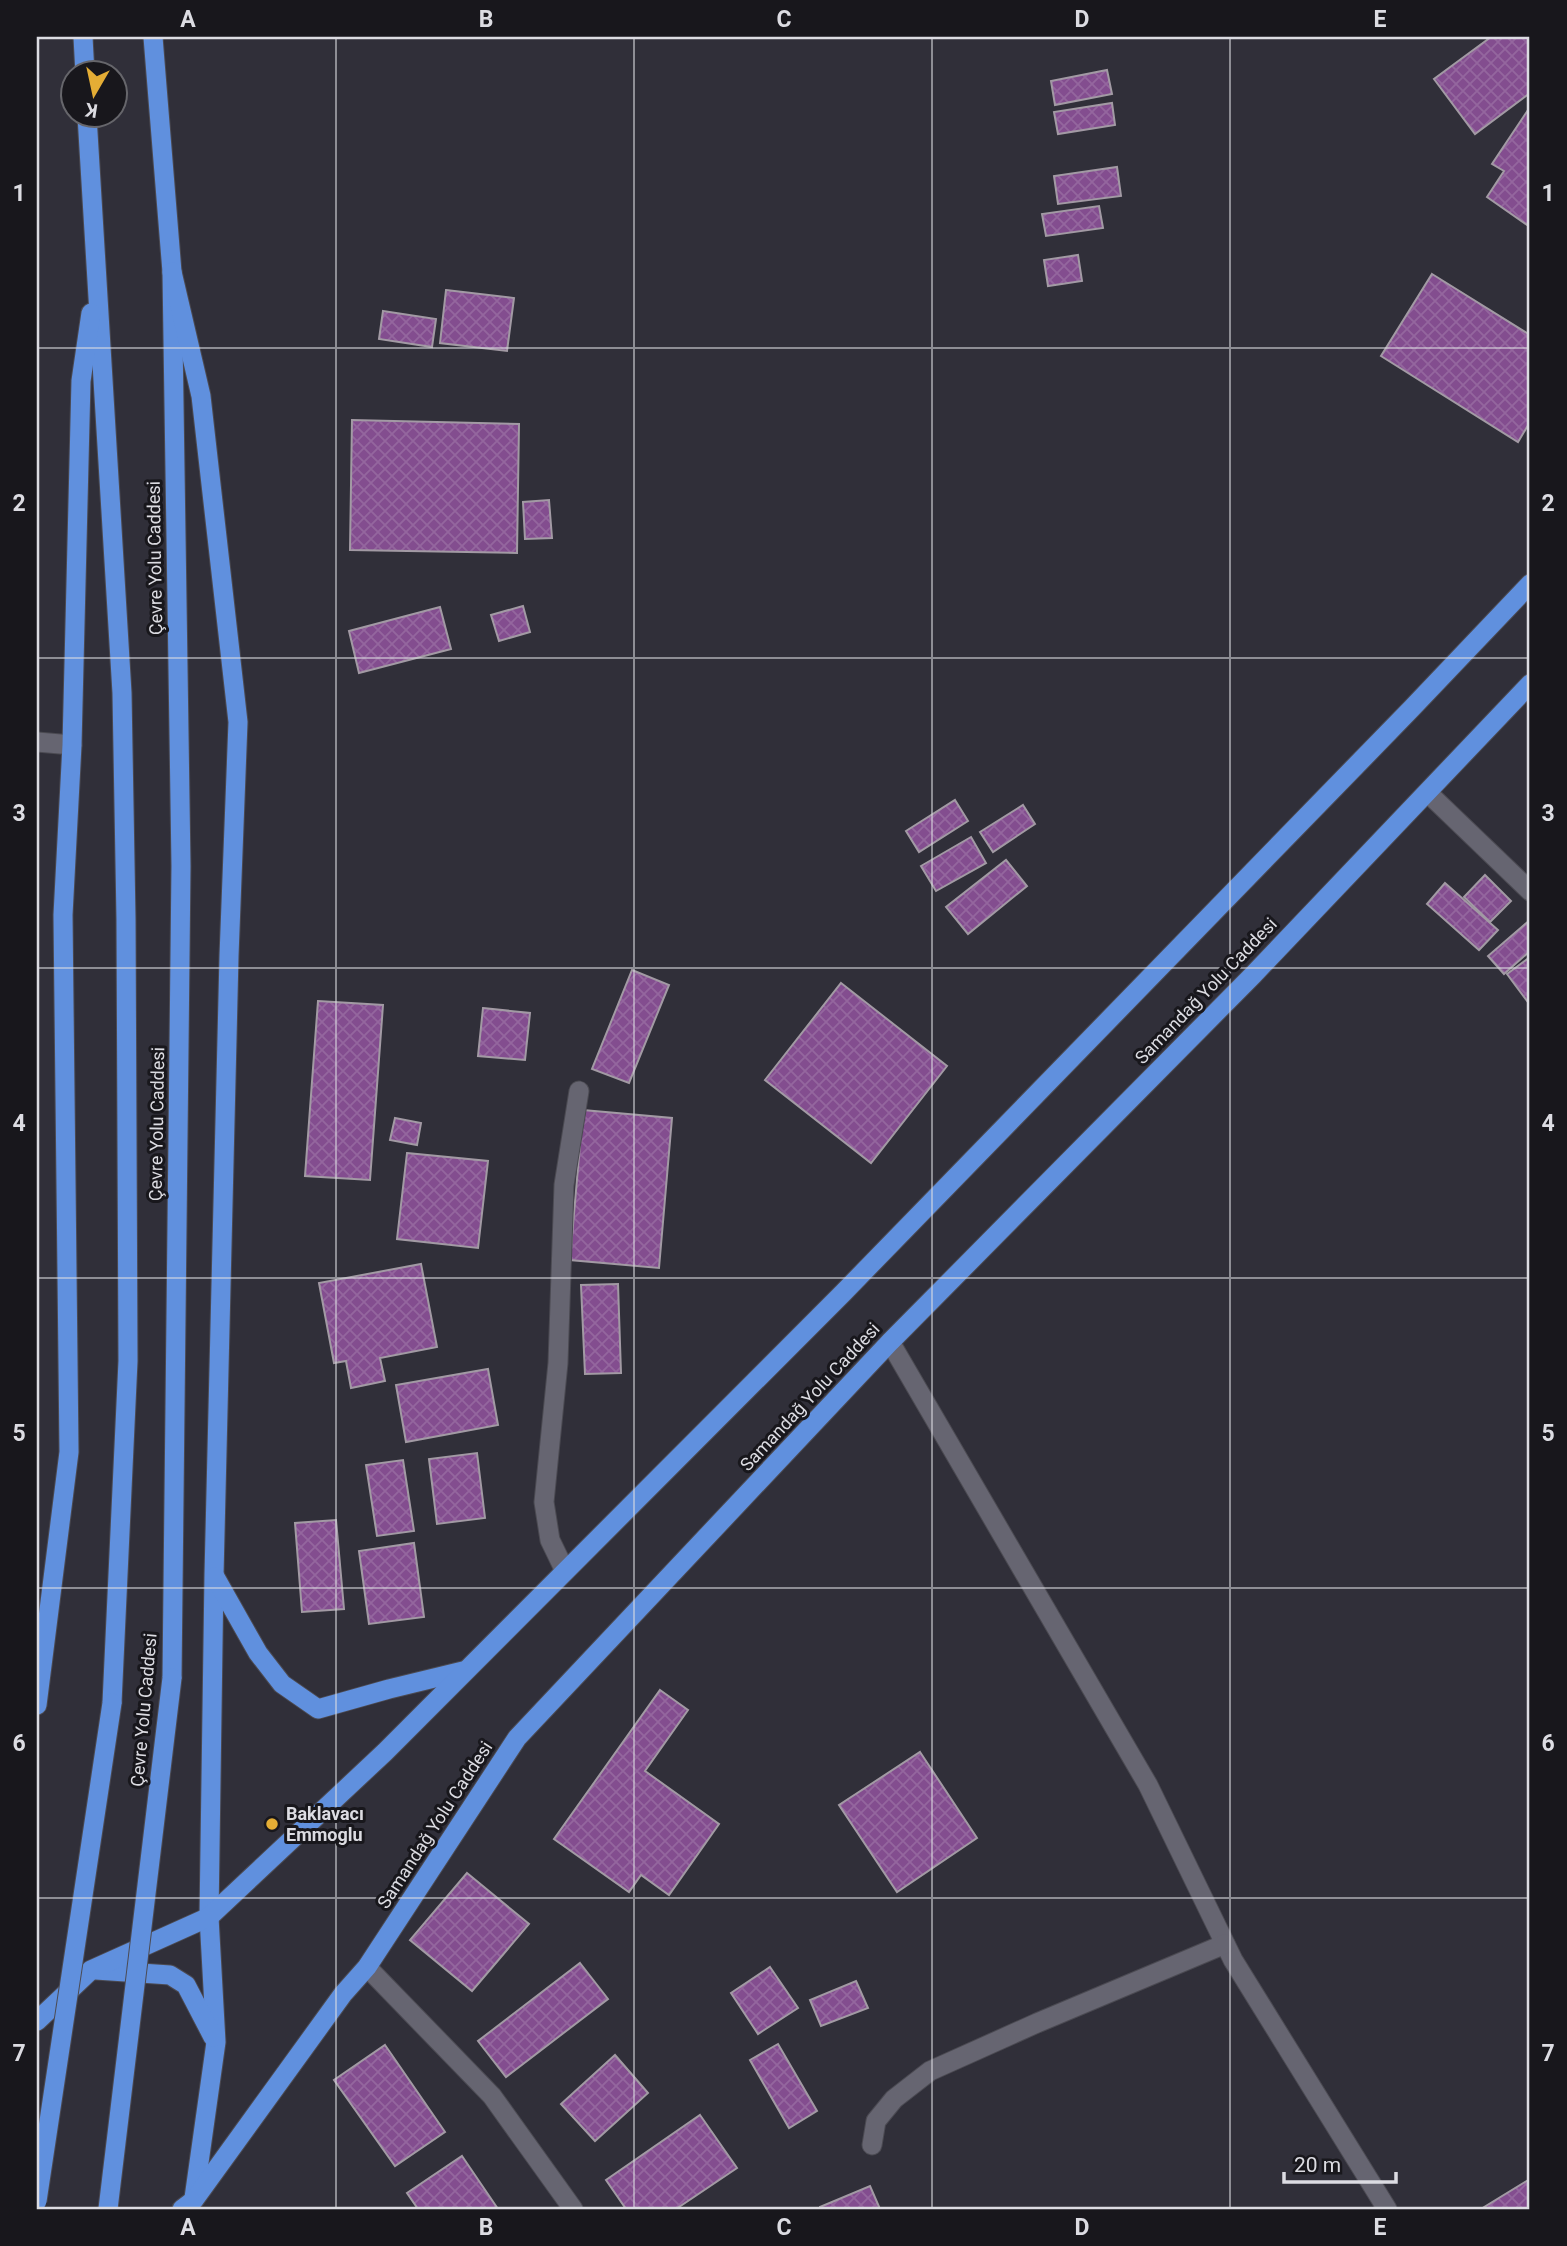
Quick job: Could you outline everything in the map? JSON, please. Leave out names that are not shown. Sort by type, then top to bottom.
[{"type":"highway","points":[[83,37],[84,60]]},
{"type":"highway","name":"Çevre Yolu Caddesi","points":[[108,2209],[172,1678],[181,866],[172,272],[153,37]]},
{"type":"highway","name":"Çevre Yolu Caddesi","points":[[37,2201],[112,1703],[128,1361],[122,693],[89,130]]},
{"type":"highway","points":[[172,272],[201,396],[238,722],[229,956],[214,1575],[209,1917],[216,2042],[189,2206]]},
{"type":"highway","points":[[37,1705],[69,1452],[63,915],[72,745],[81,380],[97,274]]},
{"type":"highway","points":[[37,2021],[91,1970],[209,1917],[385,1752],[843,1293],[1530,584]]},
{"type":"highway","name":"Samandağ Yolu Caddesi","points":[[189,2206],[343,1994],[367,1967],[517,1738],[890,1342],[1262,965],[1530,684]]},
{"type":"highway","points":[[214,1575],[258,1653],[282,1684],[318,1709],[464,1671]]},
{"type":"highway","points":[[91,1970],[170,1975],[186,1985],[216,2042]]},
{"type":"street","points":[[37,742],[72,745]]},
{"type":"street","points":[[1428,793],[1530,891]]},
{"type":"street","points":[[565,1571],[550,1540],[544,1502],[558,1363],[564,1185],[579,1091]]},
{"type":"street","points":[[890,1342],[1148,1785],[1233,1960],[1387,2209]]},
{"type":"street","points":[[872,2145],[876,2121],[894,2099],[930,2071],[1225,1944]]},
{"type":"street","points":[[367,1967],[492,2096],[573,2209]]},
{"type":"building","points":[[1491,37],[1530,37],[1530,93],[1475,134],[1434,79]]},
{"type":"building","points":[[1107,70],[1112,94],[1055,105],[1051,81]]},
{"type":"building","points":[[1112,103],[1115,125],[1058,134],[1054,112]]},
{"type":"building","points":[[1530,107],[1530,227],[1487,197],[1504,171],[1492,164]]},
{"type":"building","points":[[1117,167],[1121,196],[1058,204],[1054,176]]},
{"type":"building","points":[[1099,206],[1103,228],[1046,236],[1042,214]]},
{"type":"building","points":[[1078,255],[1082,281],[1048,286],[1044,260]]},
{"type":"building","points":[[1432,274],[1530,335],[1530,422],[1518,442],[1381,356]]},
{"type":"building","points":[[446,290],[514,298],[507,351],[440,343]]},
{"type":"building","points":[[383,311],[436,319],[432,347],[379,339]]},
{"type":"building","points":[[352,420],[519,424],[517,553],[350,550]]},
{"type":"building","points":[[549,500],[552,538],[525,539],[523,502]]},
{"type":"building","points":[[523,606],[530,632],[499,641],[491,615]]},
{"type":"building","points":[[440,607],[451,649],[359,673],[349,631]]},
{"type":"building","points":[[955,800],[968,821],[919,852],[906,831]]},
{"type":"building","points":[[1023,805],[1035,824],[993,852],[980,832]]},
{"type":"building","points":[[971,837],[986,863],[936,891],[921,866]]},
{"type":"building","points":[[1006,860],[1027,886],[968,934],[946,907]]},
{"type":"building","points":[[1485,875],[1511,901],[1490,922],[1464,897]]},
{"type":"building","points":[[1445,883],[1498,930],[1479,950],[1427,904]]},
{"type":"building","points":[[1530,920],[1530,951],[1504,974],[1488,956]]},
{"type":"building","points":[[1530,957],[1530,1005],[1507,974]]},
{"type":"building","points":[[632,970],[669,985],[629,1083],[592,1069]]},
{"type":"building","points":[[841,983],[947,1066],[871,1163],[765,1080]]},
{"type":"building","points":[[318,1001],[383,1005],[370,1180],[305,1176]]},
{"type":"building","points":[[483,1008],[530,1013],[525,1060],[478,1056]]},
{"type":"building","points":[[583,1110],[672,1118],[659,1268],[570,1260]]},
{"type":"building","points":[[395,1118],[421,1123],[417,1145],[390,1140]]},
{"type":"building","points":[[407,1153],[488,1161],[478,1248],[397,1239]]},
{"type":"building","points":[[421,1264],[437,1347],[380,1358],[385,1381],[351,1388],[346,1361],[334,1363],[319,1283]]},
{"type":"building","points":[[618,1284],[621,1373],[585,1374],[581,1285]]},
{"type":"building","points":[[488,1369],[498,1425],[406,1442],[396,1385]]},
{"type":"building","points":[[477,1453],[485,1518],[437,1524],[429,1459]]},
{"type":"building","points":[[403,1460],[414,1531],[377,1536],[366,1465]]},
{"type":"building","points":[[336,1520],[344,1609],[302,1612],[295,1523]]},
{"type":"building","points":[[414,1543],[424,1617],[369,1624],[359,1551]]},
{"type":"building","points":[[660,1690],[688,1710],[645,1771],[719,1824],[669,1895],[641,1875],[629,1892],[554,1839]]},
{"type":"building","points":[[920,1752],[977,1838],[897,1892],[839,1805]]},
{"type":"building","points":[[467,1873],[529,1924],[472,1991],[410,1940]]},
{"type":"building","points":[[580,1963],[608,1999],[506,2077],[478,2041]]},
{"type":"building","points":[[770,1967],[798,2008],[758,2034],[731,1993]]},
{"type":"building","points":[[856,1981],[868,2008],[821,2026],[810,2000]]},
{"type":"building","points":[[778,2044],[817,2111],[789,2128],[750,2060]]},
{"type":"building","points":[[385,2045],[445,2132],[395,2166],[334,2080]]},
{"type":"building","points":[[615,2055],[648,2093],[595,2141],[561,2104]]},
{"type":"building","points":[[700,2115],[737,2168],[676,2209],[626,2209],[606,2180]]},
{"type":"building","points":[[462,2156],[498,2209],[418,2209],[407,2193]]},
{"type":"building","points":[[1530,2179],[1530,2209],[1481,2209]]},
{"type":"building","points":[[870,2186],[880,2209],[820,2209],[820,2207]]},
{"type":"place","name":"Baklavacı Emmoglu","points":[[272,1824]]}]
